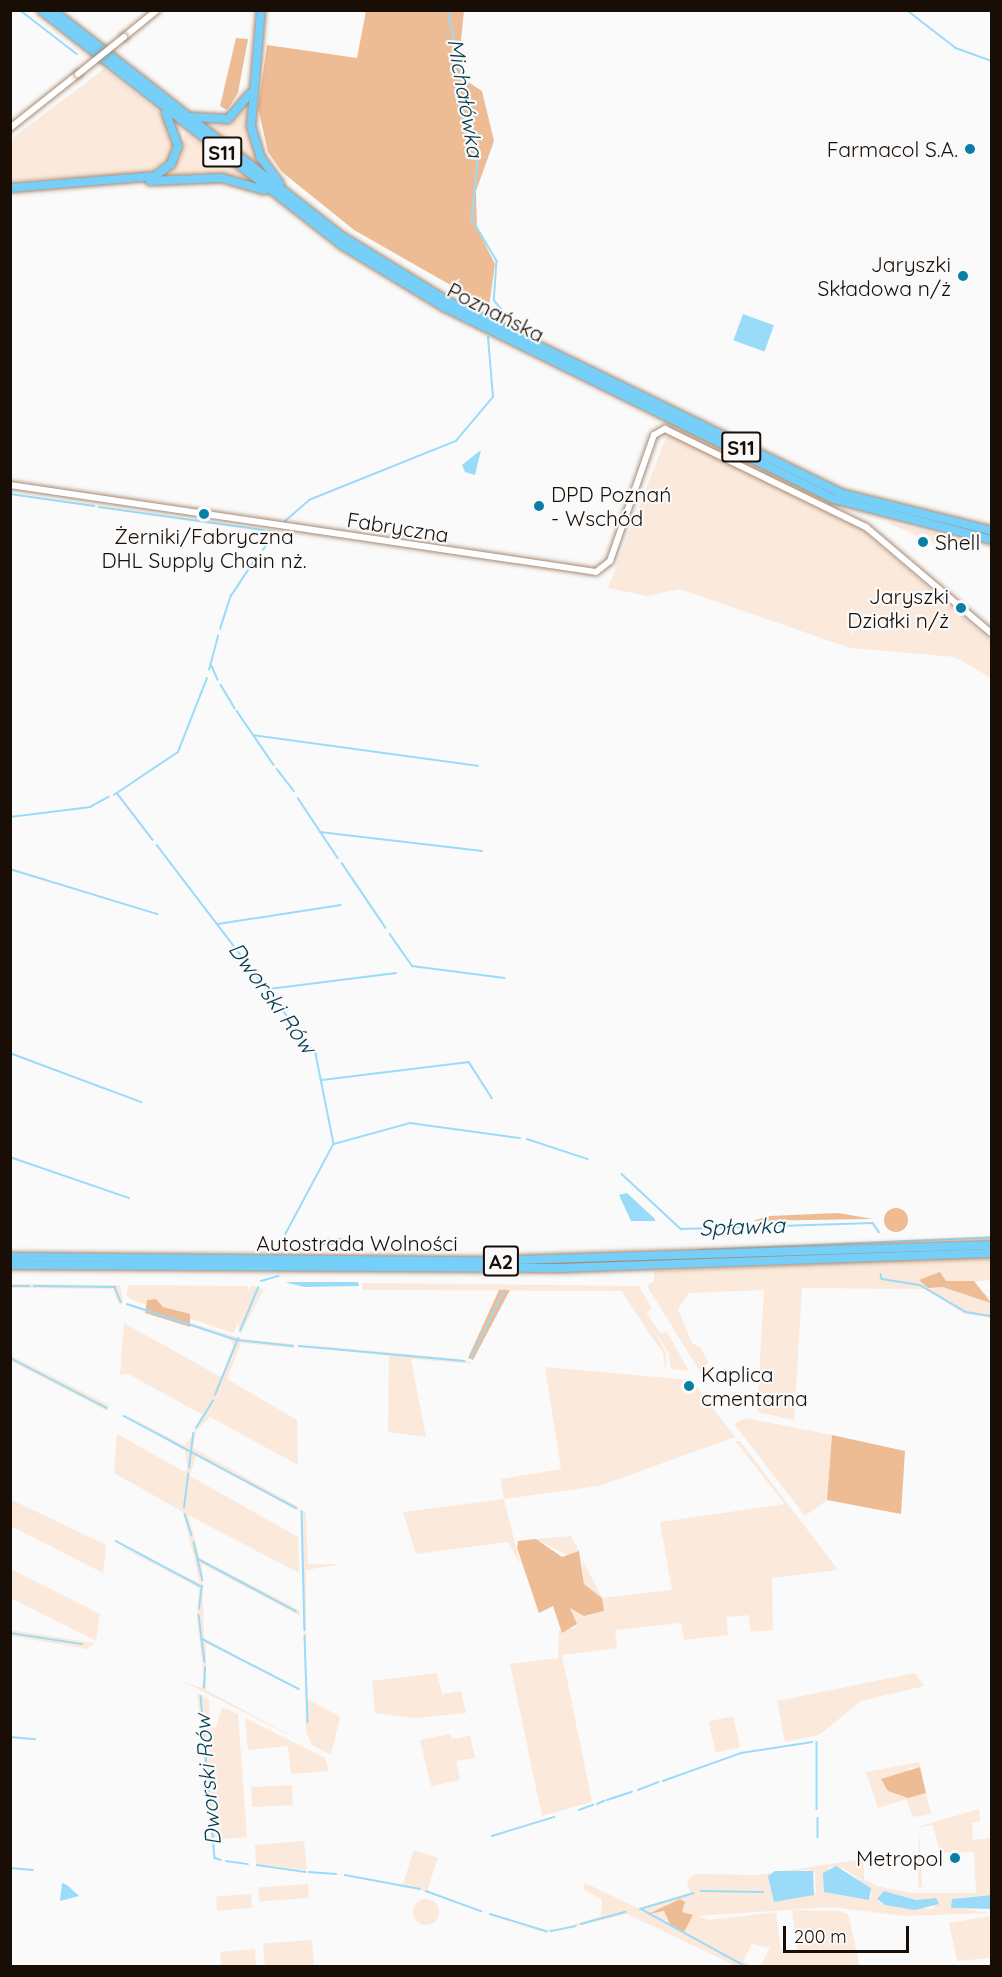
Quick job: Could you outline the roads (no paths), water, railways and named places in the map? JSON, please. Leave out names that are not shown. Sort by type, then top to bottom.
[{"type":"highway","name":"Poznańska","points":[[41,10],[298,208],[444,307],[758,463],[870,512],[991,537]]},
{"type":"highway","name":"Poznańska","points":[[52,10],[298,208],[449,302],[771,462],[872,504],[991,537]]},
{"type":"highway","points":[[261,10],[252,88],[251,120],[258,152],[298,208]]},
{"type":"highway","points":[[179,110],[205,121],[225,120],[242,108],[252,88]]},
{"type":"highway","points":[[135,180],[167,168],[178,146],[174,123],[149,95]]},
{"type":"highway","points":[[10,188],[135,180],[232,179],[298,208]]},
{"type":"highway","points":[[870,512],[886,524]]},
{"type":"highway","points":[[966,541],[991,537]]},
{"type":"highway","name":"Autostrada Wolności","points":[[10,1257],[485,1261],[992,1245]]},
{"type":"highway","name":"Autostrada Wolności","points":[[10,1265],[539,1269],[992,1252]]},
{"type":"street","points":[[10,128],[157,10]]},
{"type":"street","name":"Fabryczna","points":[[10,485],[596,572],[613,555],[654,435],[663,429],[871,530],[992,634]]},
{"type":"water","points":[[743,314],[774,325],[764,352],[733,340]]},
{"type":"water","points":[[481,450],[475,475],[465,472],[462,465]]},
{"type":"water","points":[[627,1193],[655,1221],[631,1221],[619,1195]]},
{"type":"water","points":[[311,1238],[343,1238],[343,1245],[311,1245]]},
{"type":"water","points":[[285,1282],[358,1282],[359,1286],[304,1287]]},
{"type":"water","points":[[836,1866],[871,1888],[869,1900],[824,1892],[823,1873]]},
{"type":"water","points":[[775,1871],[813,1871],[814,1895],[774,1902],[768,1876]]},
{"type":"water","points":[[62,1883],[67,1885],[79,1896],[60,1901]]},
{"type":"water","points":[[884,1891],[916,1900],[936,1898],[939,1904],[915,1910],[885,1905],[877,1899]]},
{"type":"water","points":[[991,1895],[991,1909],[951,1908],[952,1899]]},
{"type":"waterway","points":[[20,10],[77,54]]},
{"type":"waterway","name":"Michałówka","points":[[448,10],[479,155],[472,219],[497,261],[494,300],[502,310],[497,319]]},
{"type":"waterway","points":[[907,10],[956,48],[992,61]]},
{"type":"waterway","name":"Michałówka","points":[[284,522],[309,500],[456,441],[493,397],[488,337]]},
{"type":"waterway","points":[[10,494],[94,506]]},
{"type":"waterway","points":[[99,507],[277,532]]},
{"type":"waterway","name":"Michałówka","points":[[263,550],[271,538]]},
{"type":"waterway","name":"Michałówka","points":[[220,629],[231,596],[258,555]]},
{"type":"waterway","name":"Michałówka","points":[[209,670],[218,636]]},
{"type":"waterway","points":[[211,664],[218,680]]},
{"type":"waterway","name":"Michałówka","points":[[114,795],[178,752],[207,678]]},
{"type":"waterway","points":[[221,685],[235,708]]},
{"type":"waterway","points":[[237,711],[274,765]]},
{"type":"waterway","points":[[253,735],[478,766]]},
{"type":"waterway","points":[[277,769],[294,791]]},
{"type":"waterway","name":"Dworski Rów","points":[[117,793],[153,840]]},
{"type":"waterway","name":"Michałówka","points":[[10,817],[90,807],[108,797]]},
{"type":"waterway","points":[[298,798],[338,858]]},
{"type":"waterway","points":[[320,832],[482,851]]},
{"type":"waterway","name":"Dworski Rów","points":[[157,845],[316,1054],[334,1144],[286,1234]]},
{"type":"waterway","points":[[342,863],[386,928]]},
{"type":"waterway","points":[[10,869],[157,914]]},
{"type":"waterway","points":[[218,924],[341,905]]},
{"type":"waterway","points":[[390,934],[412,966],[504,978]]},
{"type":"waterway","points":[[269,989],[396,973]]},
{"type":"waterway","points":[[10,1053],[141,1102]]},
{"type":"waterway","points":[[322,1080],[469,1062],[492,1098]]},
{"type":"waterway","name":"Spławka","points":[[334,1144],[410,1123],[520,1138]]},
{"type":"waterway","name":"Spławka","points":[[527,1139],[588,1159]]},
{"type":"waterway","points":[[10,1157],[129,1198]]},
{"type":"waterway","name":"Spławka","points":[[622,1174],[681,1229],[873,1223],[879,1232]]},
{"type":"waterway","points":[[698,1250],[992,1237]]},
{"type":"waterway","name":"Dworski Rów","points":[[278,1252],[282,1241]]},
{"type":"waterway","name":"Spławka","points":[[881,1274],[882,1279],[920,1285],[966,1312],[992,1316]]},
{"type":"waterway","name":"Dworski Rów","points":[[261,1281],[278,1276]]},
{"type":"waterway","points":[[10,1286],[29,1286]]},
{"type":"waterway","points":[[34,1286],[115,1287],[121,1302]]},
{"type":"waterway","name":"Dworski Rów","points":[[240,1331],[258,1288]]},
{"type":"waterway","points":[[471,1358],[504,1291]]},
{"type":"waterway","points":[[127,1304],[237,1340],[293,1346]]},
{"type":"waterway","name":"Dworski Rów","points":[[215,1395],[238,1339]]},
{"type":"waterway","points":[[299,1346],[464,1361]]},
{"type":"waterway","points":[[10,1358],[107,1408]]},
{"type":"waterway","name":"Dworski Rów","points":[[196,1428],[213,1401]]},
{"type":"waterway","points":[[124,1416],[296,1508]]},
{"type":"waterway","name":"Dworski Rów","points":[[189,1468],[193,1433]]},
{"type":"waterway","name":"Dworski Rów","points":[[184,1508],[188,1474]]},
{"type":"waterway","points":[[302,1511],[305,1630]]},
{"type":"waterway","name":"Dworski Rów","points":[[185,1514],[192,1535]]},
{"type":"waterway","points":[[116,1541],[202,1587]]},
{"type":"waterway","name":"Dworski Rów","points":[[194,1542],[203,1580]]},
{"type":"waterway","points":[[198,1559],[296,1611]]},
{"type":"waterway","name":"Dworski Rów","points":[[199,1609],[202,1586]]},
{"type":"waterway","name":"Dworski Rów","points":[[199,1615],[205,1662]]},
{"type":"waterway","points":[[10,1633],[82,1644]]},
{"type":"waterway","points":[[305,1636],[308,1722]]},
{"type":"waterway","points":[[202,1639],[299,1689]]},
{"type":"waterway","name":"Dworski Rów","points":[[204,1688],[205,1668]]},
{"type":"waterway","name":"Dworski Rów","points":[[201,1696],[215,1858],[221,1860]]},
{"type":"waterway","points":[[10,1737],[35,1739]]},
{"type":"waterway","points":[[663,1781],[741,1753],[812,1742]]},
{"type":"waterway","points":[[817,1742],[817,1809]]},
{"type":"waterway","points":[[638,1790],[659,1782]]},
{"type":"waterway","points":[[607,1800],[632,1792]]},
{"type":"waterway","points":[[597,1804],[604,1801]]},
{"type":"waterway","points":[[579,1810],[593,1805]]},
{"type":"waterway","points":[[492,1836],[554,1817]]},
{"type":"waterway","points":[[818,1818],[818,1837]]},
{"type":"waterway","name":"Dworski Rów","points":[[226,1861],[248,1864]]},
{"type":"waterway","name":"Dworski Rów","points":[[257,1865],[306,1872]]},
{"type":"waterway","points":[[10,1868],[33,1870]]},
{"type":"waterway","name":"Dworski Rów","points":[[309,1872],[336,1874]]},
{"type":"waterway","name":"Dworski Rów","points":[[345,1875],[420,1889]]},
{"type":"waterway","name":"Dworski Rów","points":[[426,1891],[481,1911]]},
{"type":"waterway","name":"Dworski Rów","points":[[701,1891],[763,1892]]},
{"type":"waterway","name":"Dworski Rów","points":[[640,1909],[694,1893]]},
{"type":"waterway","points":[[641,1909],[745,1966]]},
{"type":"waterway","name":"Dworski Rów","points":[[581,1924],[625,1912]]},
{"type":"waterway","name":"Dworski Rów","points":[[490,1914],[546,1931]]},
{"type":"waterway","name":"Dworski Rów","points":[[551,1931],[576,1926]]},
{"type":"place","name":"Farmacol S.A.","points":[[970,149]]},
{"type":"place","name":"Jaryszki Składowa n/ż","points":[[963,276]]},
{"type":"place","name":"DPD Poznań - Wschód","points":[[539,506]]},
{"type":"place","name":"Żerniki/Fabryczna DHL Supply Chain nż.","points":[[204,514]]},
{"type":"place","name":"Shell","points":[[923,542]]},
{"type":"place","name":"Jaryszki Działki n/ż","points":[[961,608]]},
{"type":"place","name":"Kaplica cmentarna","points":[[689,1386]]},
{"type":"place","name":"Metropol","points":[[955,1858]]}]
